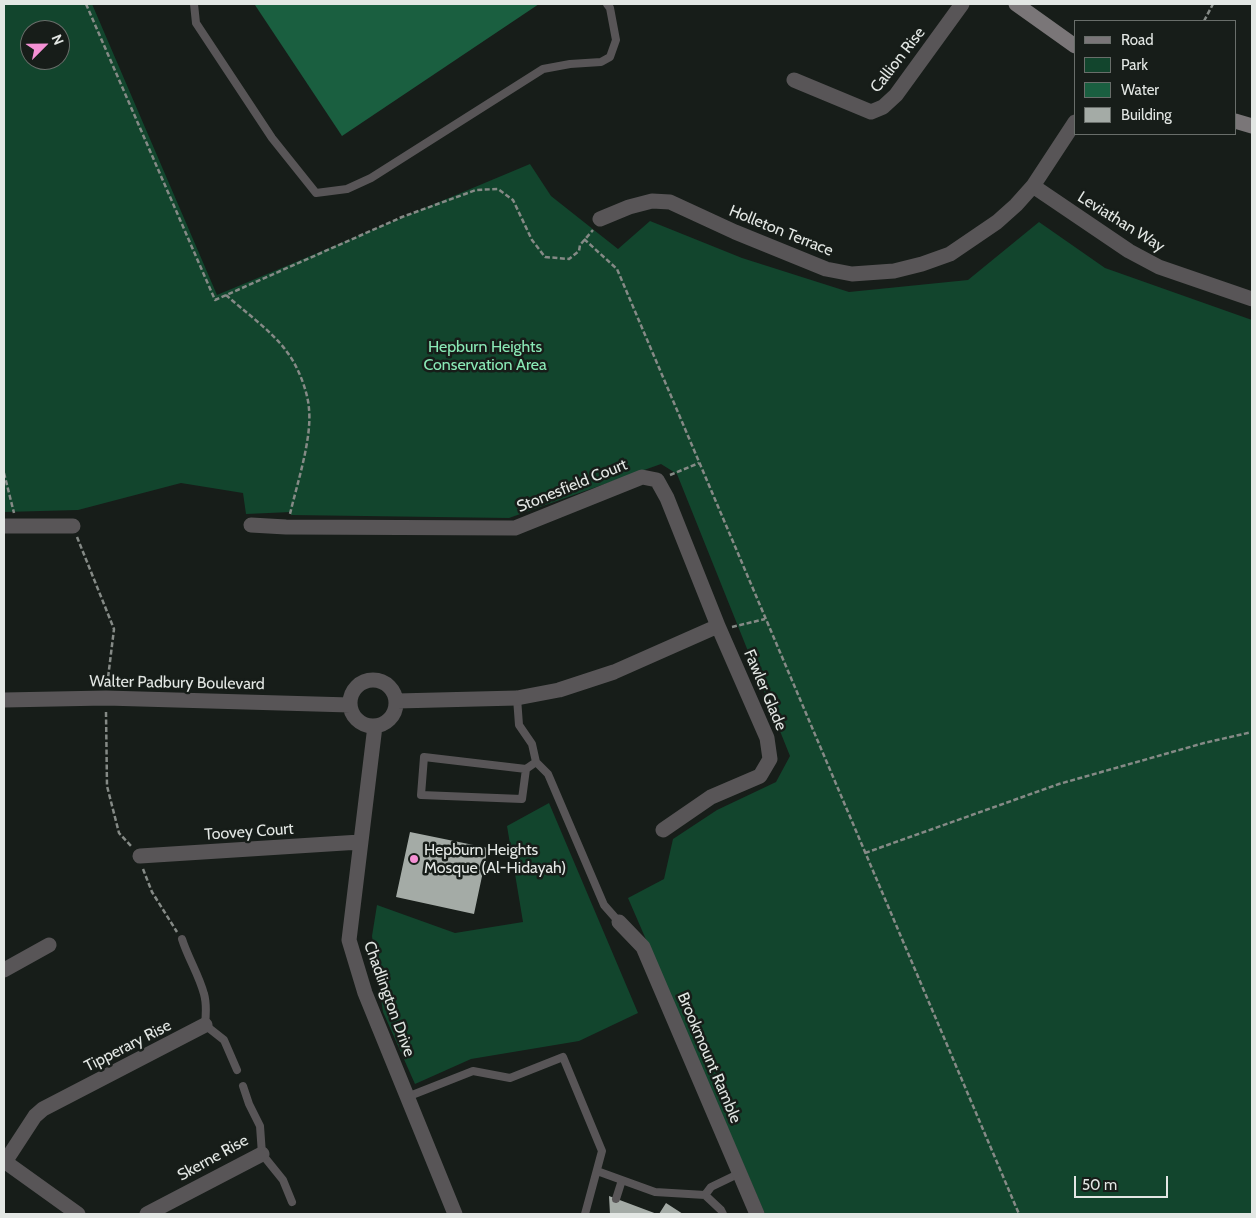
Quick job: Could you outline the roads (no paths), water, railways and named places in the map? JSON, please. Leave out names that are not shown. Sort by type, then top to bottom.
[{"type":"street","name":"Callion Rise","points":[[794,80],[871,112],[883,107],[905,84],[962,4]]},
{"type":"street","points":[[1016,4],[1074,45]]},
{"type":"street","points":[[1236,121],[1252,126]]},
{"type":"street","name":"Holleton Terrace","points":[[600,218],[652,201],[670,202],[735,232],[826,269],[852,274],[894,270],[922,264],[950,254],[996,222],[1016,205],[1033,186],[1074,124]]},
{"type":"street","name":"Leviathan Way","points":[[1033,186],[1129,251],[1159,267],[1252,299]]},
{"type":"street","name":"Stonesfield Court","points":[[251,525],[286,527],[515,528],[642,477],[657,480],[667,498],[718,626]]},
{"type":"street","points":[[9,526],[73,526]]},
{"type":"street","points":[[397,700],[517,698],[559,690],[614,672],[718,626]]},
{"type":"street","name":"Fawler Glade","points":[[663,830],[711,797],[760,776],[770,758],[767,738],[718,626]]},
{"type":"street","points":[[376,679],[390,686],[397,700],[396,709],[387,722],[375,726],[366,725],[359,721],[350,705],[354,689],[367,680],[376,679]]},
{"type":"street","name":"Walter Padbury Boulevard","points":[[4,700],[106,698],[350,705]]},
{"type":"street","name":"Chadlington Drive","points":[[375,726],[349,940],[365,993],[455,1214]]},
{"type":"street","name":"Toovey Court","points":[[140,856],[360,842]]},
{"type":"street","name":"Brookmount Ramble","points":[[619,922],[643,947],[757,1214]]},
{"type":"street","points":[[4,970],[49,945]]},
{"type":"street","name":"Tipperary Rise","points":[[4,1161],[35,1116],[47,1107],[205,1026]]},
{"type":"street","name":"Skerne Rise","points":[[147,1214],[262,1154]]},
{"type":"street","points":[[4,1161],[78,1214]]},
{"type":"lane","points":[[194,4],[196,23],[272,138],[316,193],[347,190],[371,178],[543,69],[570,64],[601,62],[610,57],[616,40],[610,8],[607,4]]},
{"type":"lane","points":[[517,698],[519,725],[532,744],[536,762],[548,774],[604,905],[619,922]]},
{"type":"lane","points":[[526,769],[522,799],[421,795],[424,757],[526,769],[536,762]]},
{"type":"lane","points":[[182,939],[204,993],[206,1008],[205,1026],[224,1040],[237,1070]]},
{"type":"lane","points":[[407,1096],[474,1071],[510,1078],[564,1057],[602,1151],[585,1214]]},
{"type":"lane","name":"Skerne Rise","points":[[243,1086],[249,1104],[260,1126],[262,1154]]},
{"type":"lane","points":[[262,1154],[283,1180],[292,1202]]},
{"type":"lane","points":[[597,1172],[655,1192],[705,1195],[723,1214]]},
{"type":"lane","points":[[705,1195],[711,1187],[740,1174]]},
{"type":"lane","points":[[616,1199],[622,1180]]},
{"type":"water","points":[[539,4],[342,136],[255,5]]},
{"type":"place","name":"Hepburn Heights Mosque (Al-Hidayah)","points":[[414,859]]},
{"type":"park label","name":"Hepburn Heights Conservation Area","points":[[485,356]]}]
